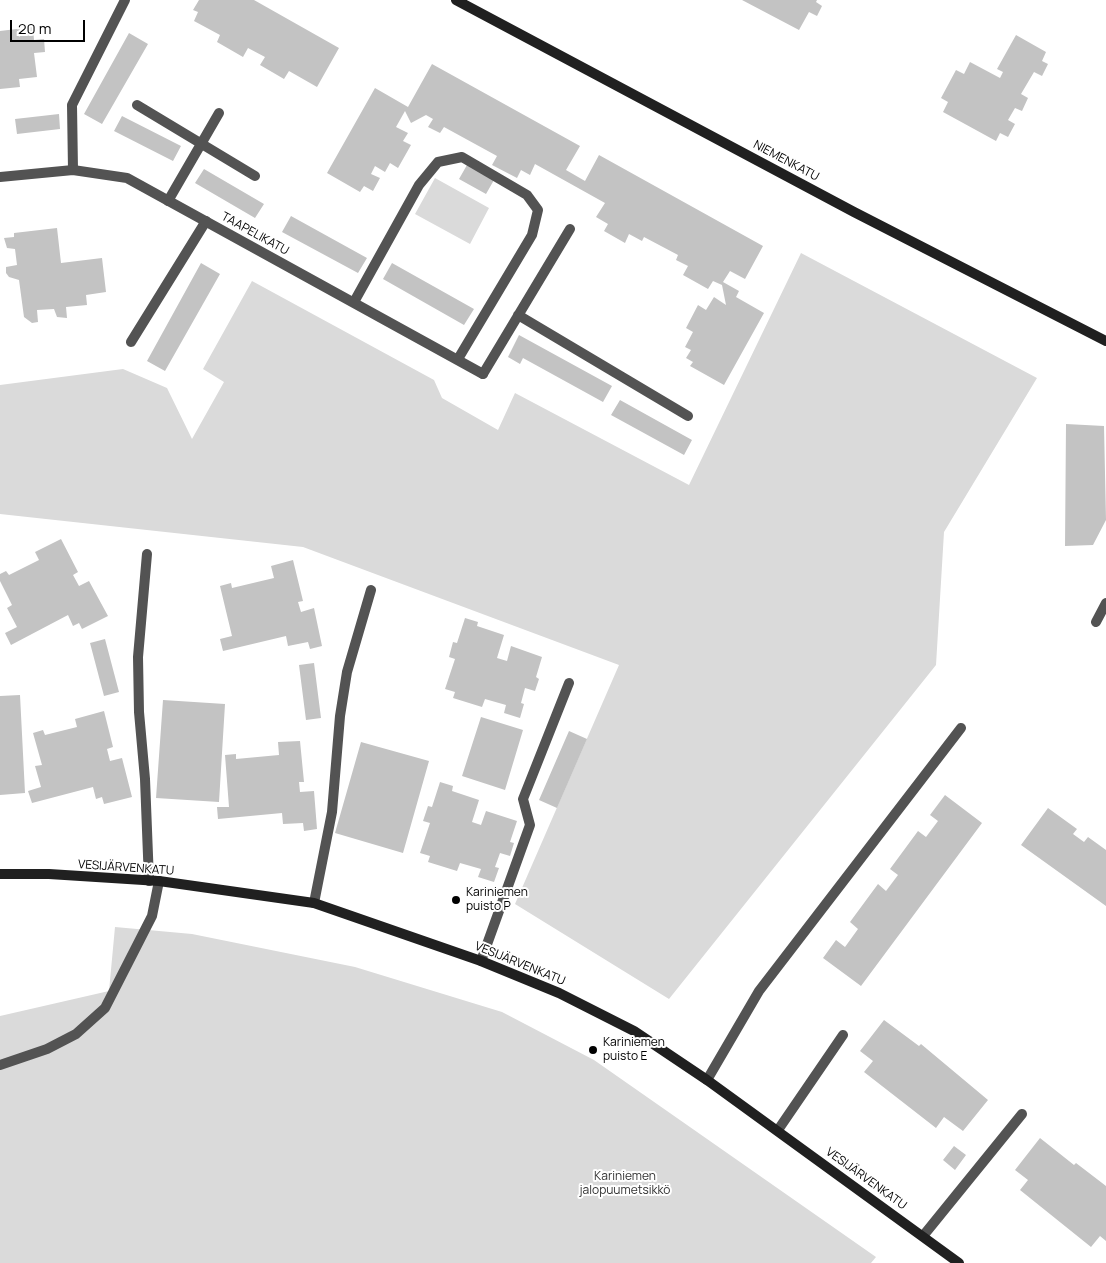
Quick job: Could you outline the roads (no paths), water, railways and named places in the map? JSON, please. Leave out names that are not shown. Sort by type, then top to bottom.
[{"type":"street","points":[[73,170],[72,105],[125,0]]},
{"type":"street","name":"NIEMENKATU","points":[[456,0],[854,212],[1106,341]]},
{"type":"street","points":[[137,105],[255,176]]},
{"type":"street","points":[[168,200],[220,113]]},
{"type":"street","points":[[354,302],[419,186],[438,162],[462,157],[527,195],[538,210],[532,235],[458,360]]},
{"type":"street","name":"TAAPELIKATU","points":[[0,177],[73,170],[127,178],[483,374],[518,315]]},
{"type":"street","points":[[131,342],[206,221]]},
{"type":"street","points":[[570,229],[518,315],[688,416]]},
{"type":"street","points":[[0,1065],[47,1049],[76,1034],[105,1008],[152,916],[154,881],[139,712],[138,657],[148,554]]},
{"type":"street","points":[[314,903],[332,812],[340,716],[347,672],[371,590]]},
{"type":"street","points":[[1096,622],[1106,603]]},
{"type":"street","points":[[482,961],[530,826],[523,799],[570,683]]},
{"type":"street","points":[[707,1080],[759,991],[961,728]]},
{"type":"street","name":"VESIJÄRVENKATU","points":[[0,874],[49,874],[154,881],[314,903],[482,961],[559,993],[634,1031],[778,1130],[959,1263]]},
{"type":"street","points":[[778,1130],[842,1035]]},
{"type":"street","points":[[922,1236],[1022,1114]]},
{"type":"place","name":"Kariniemen puisto P","points":[[456,900]]},
{"type":"place","name":"Kariniemen puisto E","points":[[593,1050]]},
{"type":"park label","name":"Kariniemen jalopuumetsikkö","points":[[625,1184]]}]
